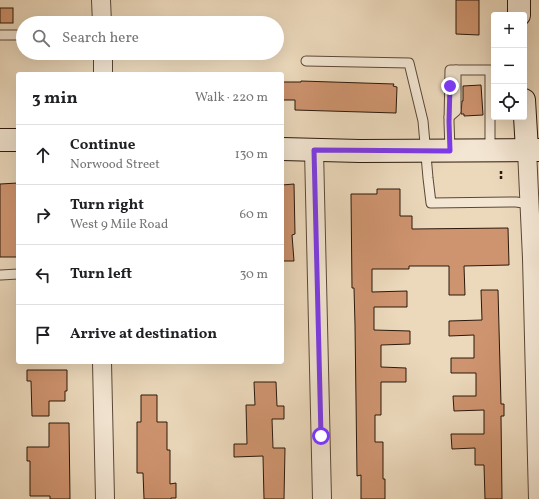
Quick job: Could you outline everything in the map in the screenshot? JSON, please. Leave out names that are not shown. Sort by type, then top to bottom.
[{"type":"main road","points":[[519,0],[519,12]]},
{"type":"main road","points":[[284,149],[450,151],[533,150],[527,117]]},
{"type":"main road","points":[[0,140],[16,140]]},
{"type":"street","points":[[101,0],[102,16]]},
{"type":"street","points":[[103,60],[103,72]]},
{"type":"street","points":[[314,150],[322,499]]},
{"type":"street","points":[[533,150],[530,204],[538,499]]},
{"type":"street","points":[[102,364],[105,499]]},
{"type":"lane","points":[[0,35],[16,35]]},
{"type":"lane","points":[[306,61],[409,64],[423,121],[431,203],[516,202],[530,204]]},
{"type":"lane","points":[[450,151],[450,70],[490,70],[490,150]]},
{"type":"lane","points":[[1,275],[16,274]]},
{"type":"path","points":[[501,171],[501,181]]},
{"type":"building","points":[[456,0],[479,0],[479,35],[456,34]]},
{"type":"building","points":[[0,8],[13,8],[13,23],[0,23]]},
{"type":"building","points":[[284,82],[394,84],[393,86],[397,87],[396,113],[295,110],[295,100],[284,100]]},
{"type":"building","points":[[481,85],[483,115],[464,116],[464,114],[461,114],[463,86]]},
{"type":"building","points":[[16,183],[16,257],[0,257],[0,184]]},
{"type":"building","points":[[294,184],[295,234],[292,235],[294,261],[284,261],[284,185]]},
{"type":"building","points":[[377,189],[400,189],[400,216],[412,216],[412,229],[508,228],[509,265],[464,266],[465,295],[449,295],[449,266],[409,266],[409,269],[372,269],[372,292],[407,291],[407,307],[374,307],[374,330],[410,331],[410,344],[381,345],[381,367],[406,368],[406,382],[381,382],[381,415],[375,415],[375,442],[383,442],[383,479],[385,479],[385,499],[361,499],[361,475],[357,476],[355,325],[354,288],[352,288],[351,194],[377,194]]},
{"type":"building","points":[[481,290],[498,290],[501,404],[504,404],[504,416],[501,416],[502,499],[485,499],[484,465],[475,465],[475,448],[452,449],[451,434],[484,434],[484,410],[454,411],[453,396],[476,396],[476,373],[451,373],[451,358],[474,358],[474,335],[449,336],[449,321],[482,320]]},
{"type":"building","points":[[27,370],[67,370],[67,391],[65,391],[65,401],[49,401],[49,416],[32,416],[31,381],[27,381]]},
{"type":"building","points":[[254,382],[276,382],[277,406],[284,406],[284,419],[272,419],[273,448],[285,448],[284,499],[264,499],[263,456],[234,457],[234,444],[247,444],[246,405],[255,405]]},
{"type":"building","points":[[141,395],[157,395],[157,422],[167,422],[167,450],[170,450],[170,484],[176,483],[176,498],[144,499],[143,473],[137,473],[137,422],[141,422]]},
{"type":"building","points":[[49,423],[69,423],[70,499],[50,499],[50,496],[30,496],[30,461],[27,461],[27,447],[49,447]]},
{"type":"route","points":[[321,436],[314,150],[450,151],[450,86]]}]
